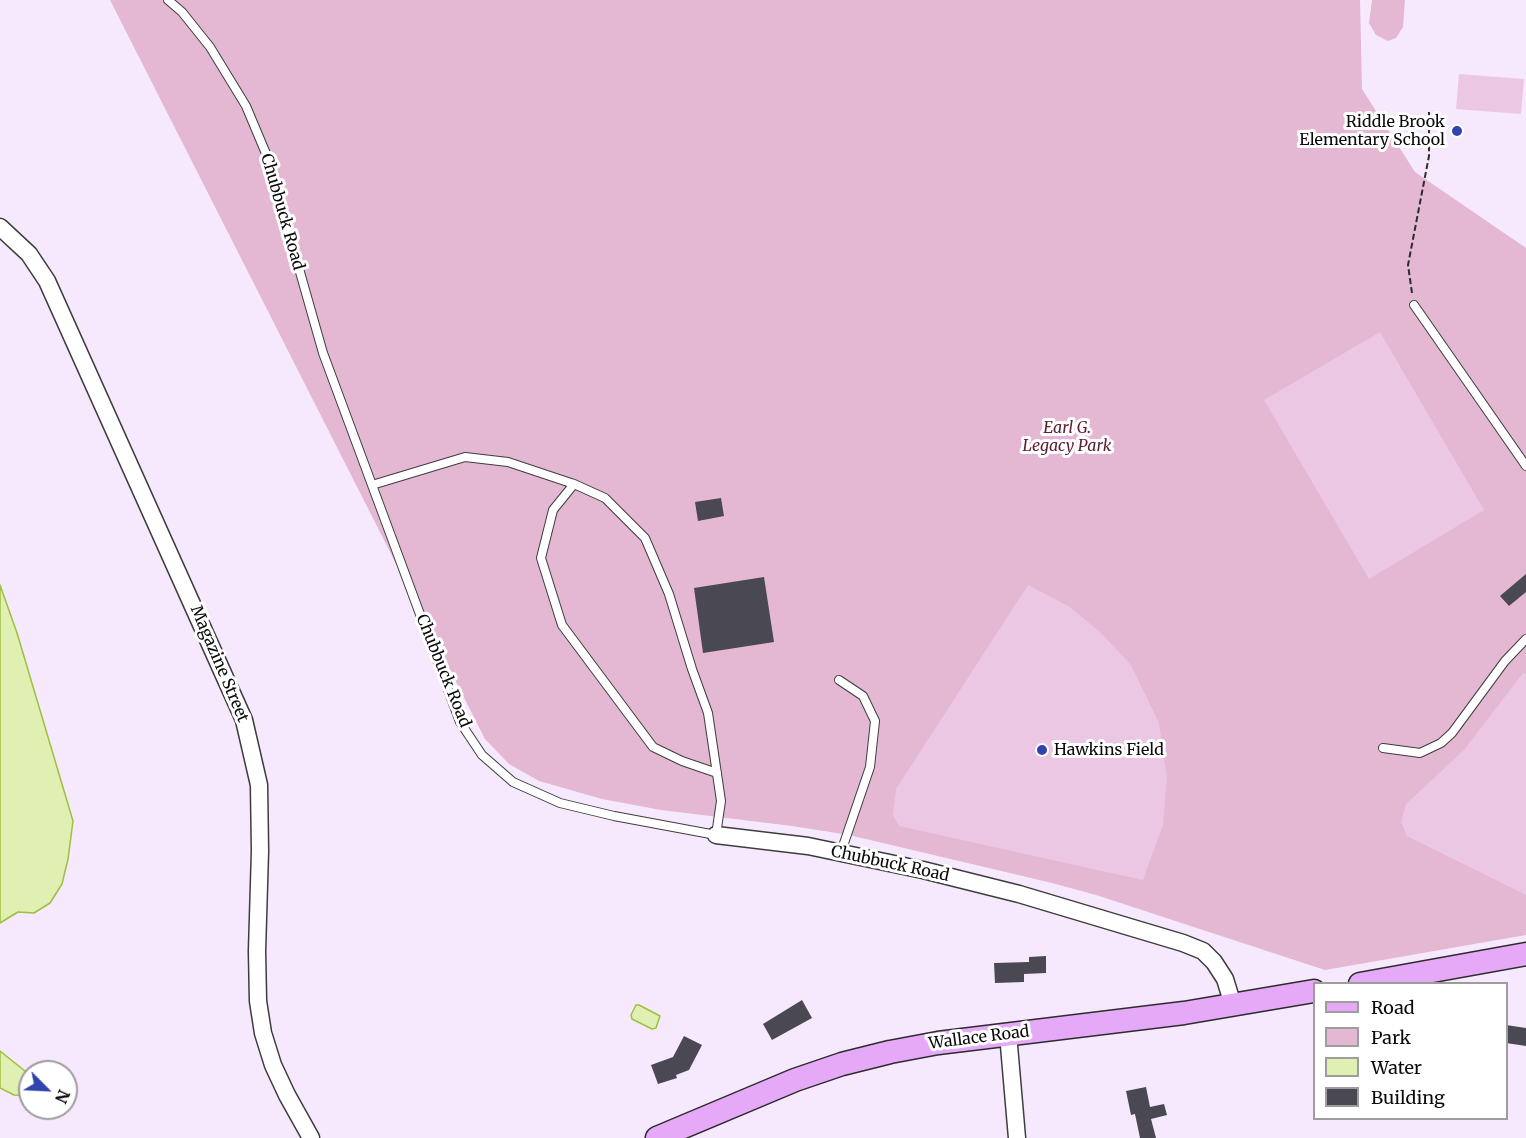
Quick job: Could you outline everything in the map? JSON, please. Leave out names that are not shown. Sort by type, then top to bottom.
[{"type":"street","name":"Magazine Street","points":[[0,227],[29,254],[47,281],[244,720],[259,785],[257,951],[258,1001],[263,1034],[273,1065],[311,1138]]},
{"type":"street","name":"Chubbuck Road","points":[[716,835],[841,852],[1019,894],[1184,943],[1203,951],[1214,962],[1225,979],[1233,1005]]},
{"type":"street","points":[[1371,982],[1526,954]]},
{"type":"street","name":"Wallace Road","points":[[657,1138],[795,1080],[842,1064],[919,1046],[1086,1026],[1313,991]]},
{"type":"street","points":[[1008,1034],[1017,1138]]},
{"type":"lane","name":"Chubbuck Road","points":[[168,0],[182,12],[210,47],[246,106],[267,156],[323,353],[460,722],[482,755],[513,783],[560,803],[614,816],[716,835]]},
{"type":"lane","points":[[1414,305],[1526,466]]},
{"type":"lane","points":[[372,485],[465,457],[508,462],[574,484],[605,498],[645,538],[669,594],[708,713],[721,801],[716,835]]},
{"type":"lane","points":[[574,484],[553,510],[541,558],[562,625],[653,747],[682,761],[717,773]]},
{"type":"lane","points":[[1383,748],[1420,753],[1441,743],[1452,733],[1505,662],[1526,639]]},
{"type":"lane","points":[[839,680],[863,696],[875,721],[870,767],[841,852]]},
{"type":"path","points":[[1414,305],[1408,265],[1430,156],[1429,112]]},
{"type":"green space","name":"Earl G. Legacy Park","points":[[110,0],[1360,0],[1362,89],[1415,172],[1526,248],[1526,935],[1325,970],[1096,895],[1052,883],[849,835],[661,810],[602,799],[539,781],[509,764],[485,739]]},
{"type":"green space","points":[[1372,0],[1405,0],[1403,27],[1396,38],[1388,41],[1376,35],[1369,23]]},
{"type":"shaded area","points":[[1459,74],[1524,79],[1521,114],[1456,109]]},
{"type":"shaded area","points":[[1380,332],[1484,510],[1369,579],[1264,400]]},
{"type":"shaded area","name":"Hawkins Field","points":[[1028,585],[1070,607],[1102,634],[1131,665],[1159,723],[1167,777],[1163,825],[1143,880],[899,826],[893,815],[896,789]]},
{"type":"shaded area","points":[[1523,673],[1526,675],[1526,895],[1407,836],[1401,822],[1406,804],[1464,750]]},
{"type":"water","points":[[0,585],[17,633],[73,821],[62,884],[50,903],[34,913],[18,912],[0,923]]},
{"type":"water","points":[[636,1005],[660,1016],[656,1028],[652,1029],[632,1019],[631,1015]]},
{"type":"water","points":[[0,1051],[18,1065],[18,1095],[0,1088]]},
{"type":"building","points":[[721,498],[724,516],[698,521],[695,502]]},
{"type":"building","points":[[1526,574],[1526,592],[1509,606],[1500,596]]},
{"type":"building","points":[[764,577],[774,642],[703,653],[694,588]]},
{"type":"building","points":[[1046,956],[1046,973],[1024,974],[1024,982],[995,983],[994,963],[1029,962],[1029,957]]},
{"type":"building","points":[[802,1000],[812,1018],[772,1040],[763,1024]]},
{"type":"building","points":[[1508,1025],[1526,1028],[1526,1046],[1508,1043]]},
{"type":"building","points":[[684,1036],[702,1045],[689,1070],[676,1075],[677,1078],[658,1084],[651,1065],[673,1057]]},
{"type":"building","points":[[1146,1087],[1150,1107],[1164,1104],[1167,1115],[1151,1119],[1156,1138],[1140,1138],[1135,1114],[1131,1115],[1126,1091]]},
{"type":"place","name":"Riddle Brook Elementary School","points":[[1457,131]]},
{"type":"place","name":"Hawkins Field","points":[[1042,750]]}]
